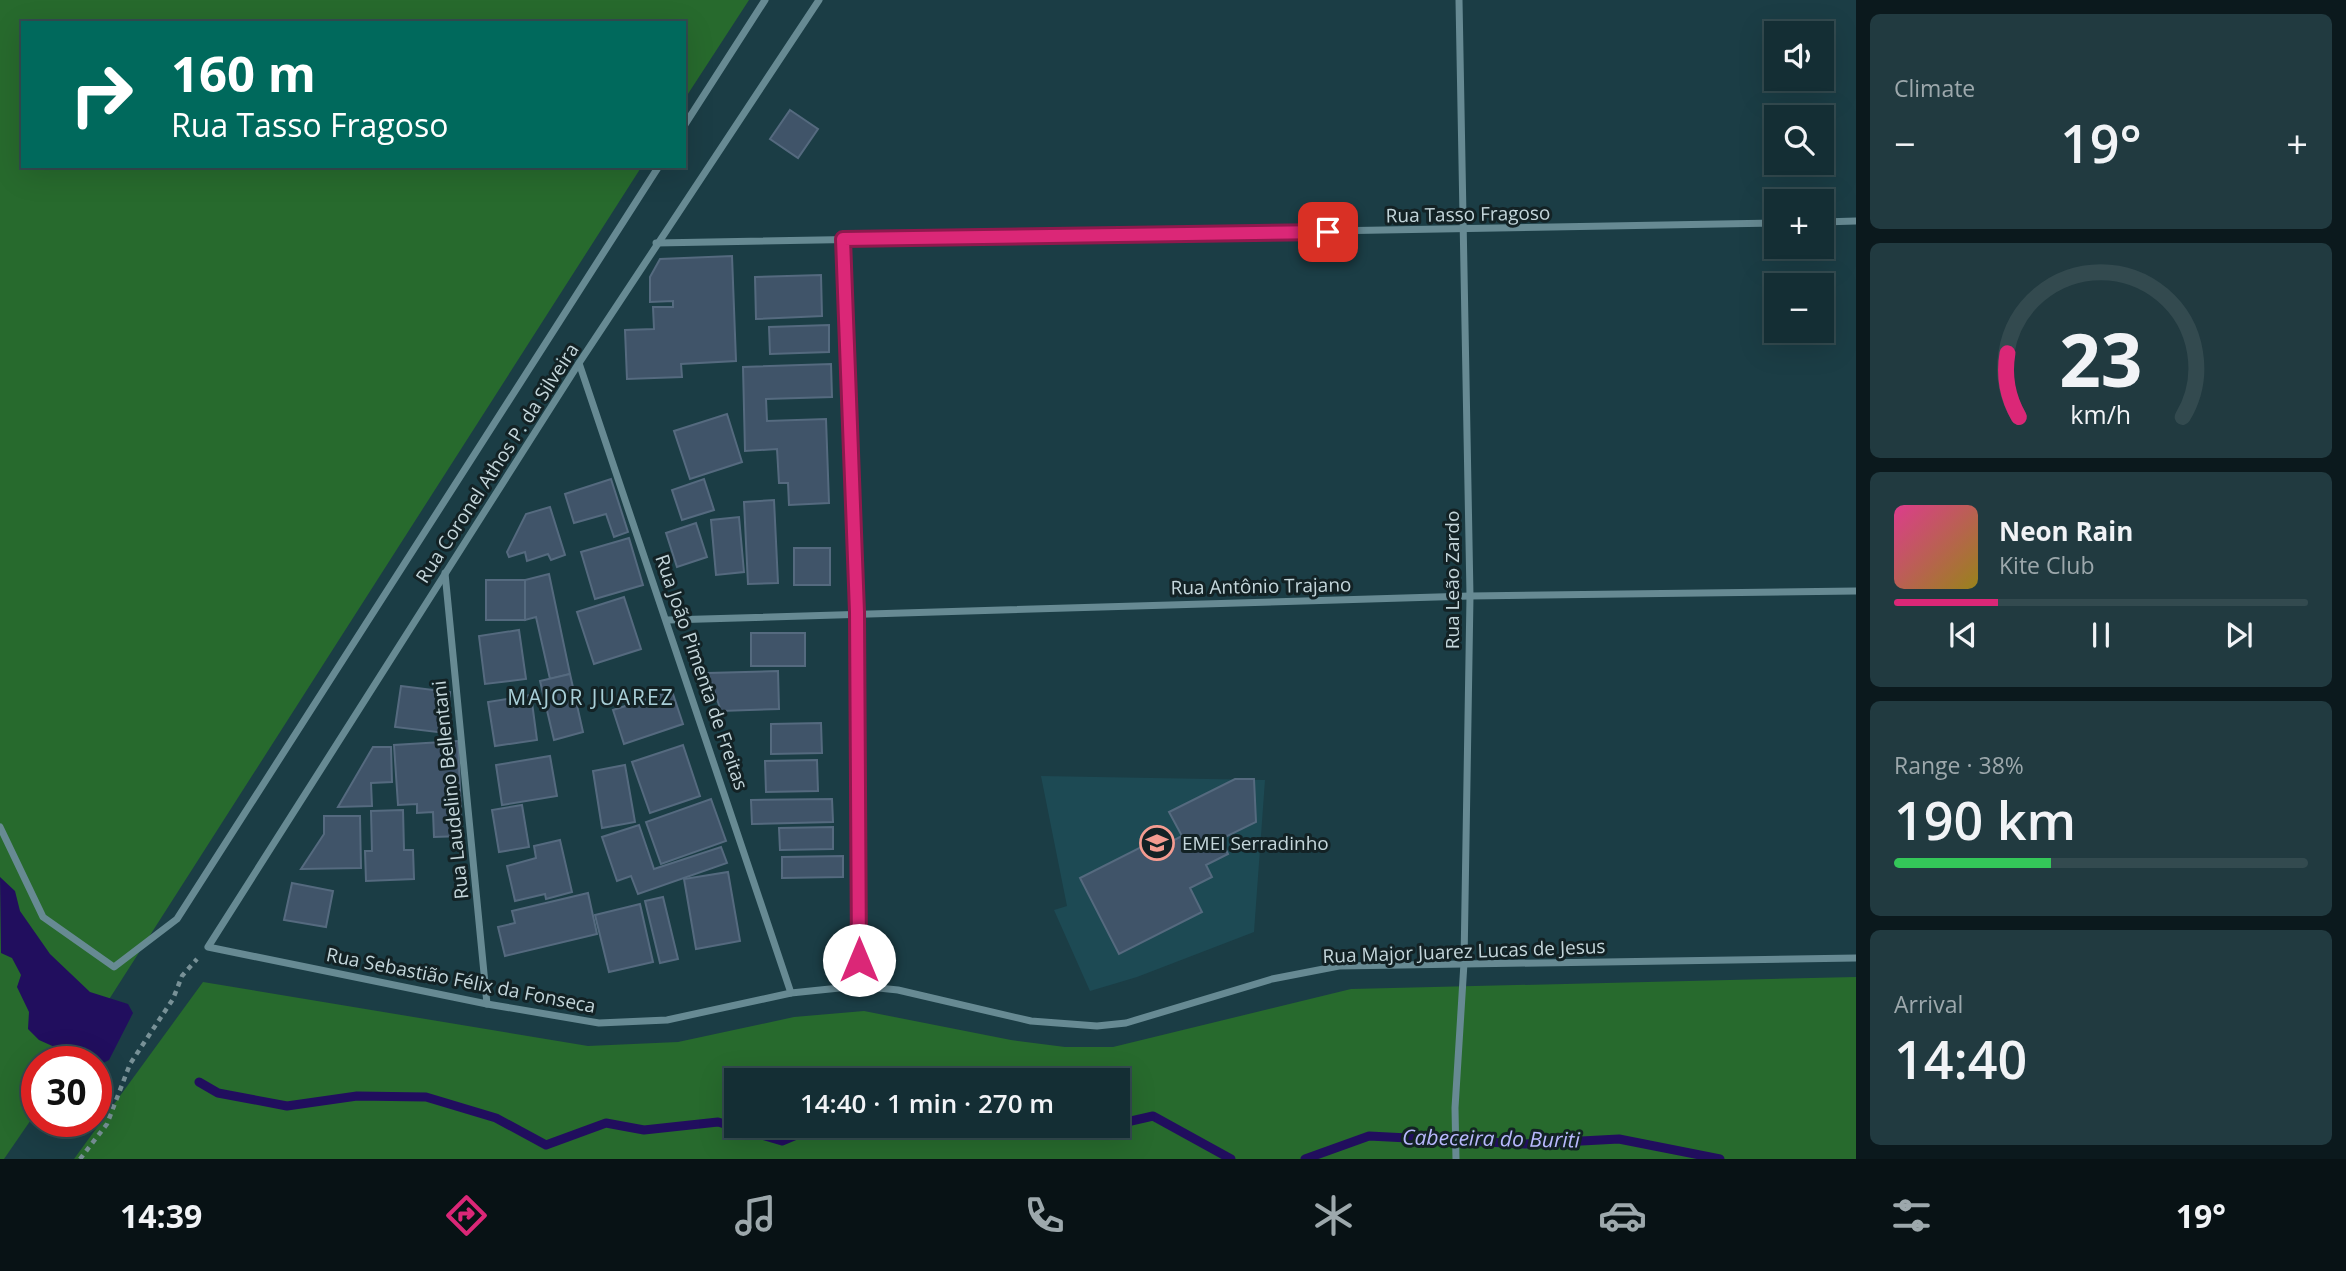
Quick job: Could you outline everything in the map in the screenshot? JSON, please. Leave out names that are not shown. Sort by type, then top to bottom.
[{"type":"street","points":[[686,123],[765,0]]},
{"type":"street","name":"Rua Coronel Athos P. da Silveira","points":[[208,947],[656,243],[819,0]]},
{"type":"street","name":"Rua Leão Zardo","points":[[1457,1159],[1455,1108],[1464,963],[1470,596],[1459,0]]},
{"type":"street","points":[[0,827],[43,917],[114,967],[177,919],[658,168]]},
{"type":"street","points":[[1834,222],[1856,221]]},
{"type":"street","name":"Rua Tasso Fragoso","points":[[656,243],[1764,223]]},
{"type":"street","points":[[843,239],[857,612],[859,986]]},
{"type":"street","name":"Rua João Pimenta de Freitas","points":[[579,363],[668,620],[791,993]]},
{"type":"street","name":"Rua Laudelino Bellentani","points":[[445,573],[487,1004]]},
{"type":"street","name":"Rua Antônio Trajano","points":[[668,620],[857,612],[1470,596],[1856,591]]},
{"type":"street","name":"Rua Sebastião Félix da Fonseca","points":[[208,947],[487,1004],[599,1023],[667,1020],[791,993]]},
{"type":"street","name":"Rua Major Juarez Lucas de Jesus","points":[[791,993],[859,986],[898,990],[1031,1021],[1097,1026],[1126,1023],[1272,979],[1339,967],[1856,958]]},
{"type":"path","points":[[80,1159],[107,1124],[130,1064],[173,999],[182,976],[208,947]]},
{"type":"shaded area","name":"EMEI Serradinho","points":[[1041,776],[1265,780],[1254,932],[1137,977],[1090,991],[1054,910],[1067,906]]},
{"type":"shaded area","points":[[0,877],[15,891],[20,911],[50,954],[90,992],[128,1004],[133,1013],[112,1054],[112,1046],[52,1046],[39,1040],[28,1029],[29,1012],[17,987],[21,975],[12,958],[1,953]]},
{"type":"green space","points":[[0,0],[749,0],[686,97],[686,21],[21,21],[21,168],[641,168],[79,1046],[21,1046],[21,1134],[4,1159],[0,1159]]},
{"type":"green space","points":[[1856,977],[1856,1159],[74,1159],[90,1137],[112,1137],[112,1107],[203,982],[588,1046],[678,1042],[794,1017],[864,1011],[1011,1040],[1065,1047],[1113,1047],[1351,989]]},
{"type":"building","points":[[790,110],[818,129],[798,158],[770,139]]},
{"type":"building","points":[[732,256],[736,361],[681,364],[682,377],[627,379],[625,330],[654,329],[653,307],[673,307],[673,301],[650,302],[650,277],[660,259]]},
{"type":"building","points":[[821,275],[822,316],[756,319],[755,277]]},
{"type":"building","points":[[829,325],[829,352],[770,354],[769,327]]},
{"type":"building","points":[[831,364],[832,397],[766,399],[767,421],[826,419],[829,503],[789,505],[788,483],[779,483],[777,449],[745,451],[743,367]]},
{"type":"building","points":[[727,414],[742,462],[690,479],[674,431]]},
{"type":"building","points":[[611,479],[628,532],[614,537],[606,514],[574,523],[565,494]]},
{"type":"building","points":[[704,479],[714,510],[682,520],[672,490]]},
{"type":"building","points":[[774,500],[778,583],[748,584],[744,502]]},
{"type":"building","points":[[550,507],[565,555],[551,560],[548,554],[527,561],[525,552],[509,557],[507,552],[526,514]]},
{"type":"building","points":[[739,517],[744,572],[716,575],[711,520]]},
{"type":"building","points":[[696,523],[707,557],[677,567],[666,533]]},
{"type":"building","points":[[629,538],[643,585],[595,599],[581,552]]},
{"type":"building","points":[[794,548],[830,548],[830,585],[794,585]]},
{"type":"building","points":[[549,574],[570,674],[550,679],[536,617],[525,620],[525,580]]},
{"type":"building","points":[[486,580],[525,580],[525,620],[486,620]]},
{"type":"building","points":[[624,597],[641,649],[594,664],[577,612]]},
{"type":"building","points":[[519,630],[526,679],[485,684],[479,636]]},
{"type":"building","points":[[751,633],[805,633],[805,666],[751,666]]},
{"type":"building","points":[[778,671],[779,709],[721,711],[708,673]]},
{"type":"building","points":[[570,674],[583,732],[554,740],[540,681]]},
{"type":"building","points":[[401,686],[450,692],[445,733],[395,727]]},
{"type":"building","points":[[672,691],[683,724],[624,744],[613,710]]},
{"type":"building","points":[[531,695],[537,740],[495,746],[488,702]]},
{"type":"building","points":[[821,723],[822,753],[771,754],[771,724]]},
{"type":"building","points":[[458,741],[462,836],[434,837],[433,812],[417,813],[417,804],[398,805],[394,745]]},
{"type":"building","points":[[683,745],[700,796],[650,813],[632,762]]},
{"type":"building","points":[[373,747],[391,747],[392,782],[371,783],[372,806],[338,807]]},
{"type":"building","points":[[550,756],[557,796],[502,805],[496,765]]},
{"type":"building","points":[[817,760],[818,791],[766,792],[765,761]]},
{"type":"building","points":[[625,765],[635,822],[602,828],[593,771]]},
{"type":"building","points":[[1235,779],[1254,779],[1256,822],[1221,839],[1228,854],[1206,865],[1212,877],[1190,888],[1202,912],[1119,954],[1080,878],[1157,839],[1161,847],[1182,836],[1169,812]]},
{"type":"building","points":[[711,799],[726,841],[661,864],[646,822]]},
{"type":"building","points":[[832,799],[833,822],[752,824],[751,800]]},
{"type":"building","points":[[522,805],[529,847],[499,852],[492,810]]},
{"type":"building","points":[[403,810],[404,850],[413,850],[414,879],[366,881],[365,851],[372,851],[371,811]]},
{"type":"building","points":[[324,816],[360,816],[361,868],[301,869],[324,834]]},
{"type":"building","points":[[639,825],[654,869],[721,847],[727,863],[638,894],[631,876],[617,881],[602,837]]},
{"type":"building","points":[[833,827],[833,849],[780,850],[779,828]]},
{"type":"building","points":[[560,840],[572,892],[546,899],[545,894],[515,901],[507,866],[536,858],[534,846]]},
{"type":"building","points":[[843,856],[843,877],[782,878],[782,857]]},
{"type":"building","points":[[728,872],[740,941],[696,949],[684,879]]},
{"type":"building","points":[[292,883],[333,891],[326,927],[284,920]]},
{"type":"building","points":[[588,893],[597,934],[505,956],[498,927],[515,923],[512,911]]},
{"type":"building","points":[[663,897],[678,959],[660,963],[645,901]]},
{"type":"building","points":[[640,904],[653,962],[609,972],[595,915]]},
{"type":"waterway","name":"Cabeceira do Buriti","points":[[199,1082],[218,1093],[287,1106],[357,1096],[426,1097],[496,1118],[546,1145],[606,1123],[644,1130],[718,1122],[724,1124]]},
{"type":"waterway","name":"Cabeceira do Buriti","points":[[1130,1121],[1153,1116],[1231,1159]]},
{"type":"waterway","name":"Cabeceira do Buriti","points":[[1305,1159],[1369,1136],[1525,1144],[1619,1139],[1720,1159]]},
{"type":"waterway","name":"Cabeceira do Buriti","points":[[772,1138],[782,1141],[789,1138]]},
{"type":"place","name":"EMEI Serradinho","points":[[1157,843]]},
{"type":"district","name":"MAJOR JUAREZ","points":[[591,698]]},
{"type":"route","points":[[859,960],[857,612],[843,239],[1328,232]]}]
